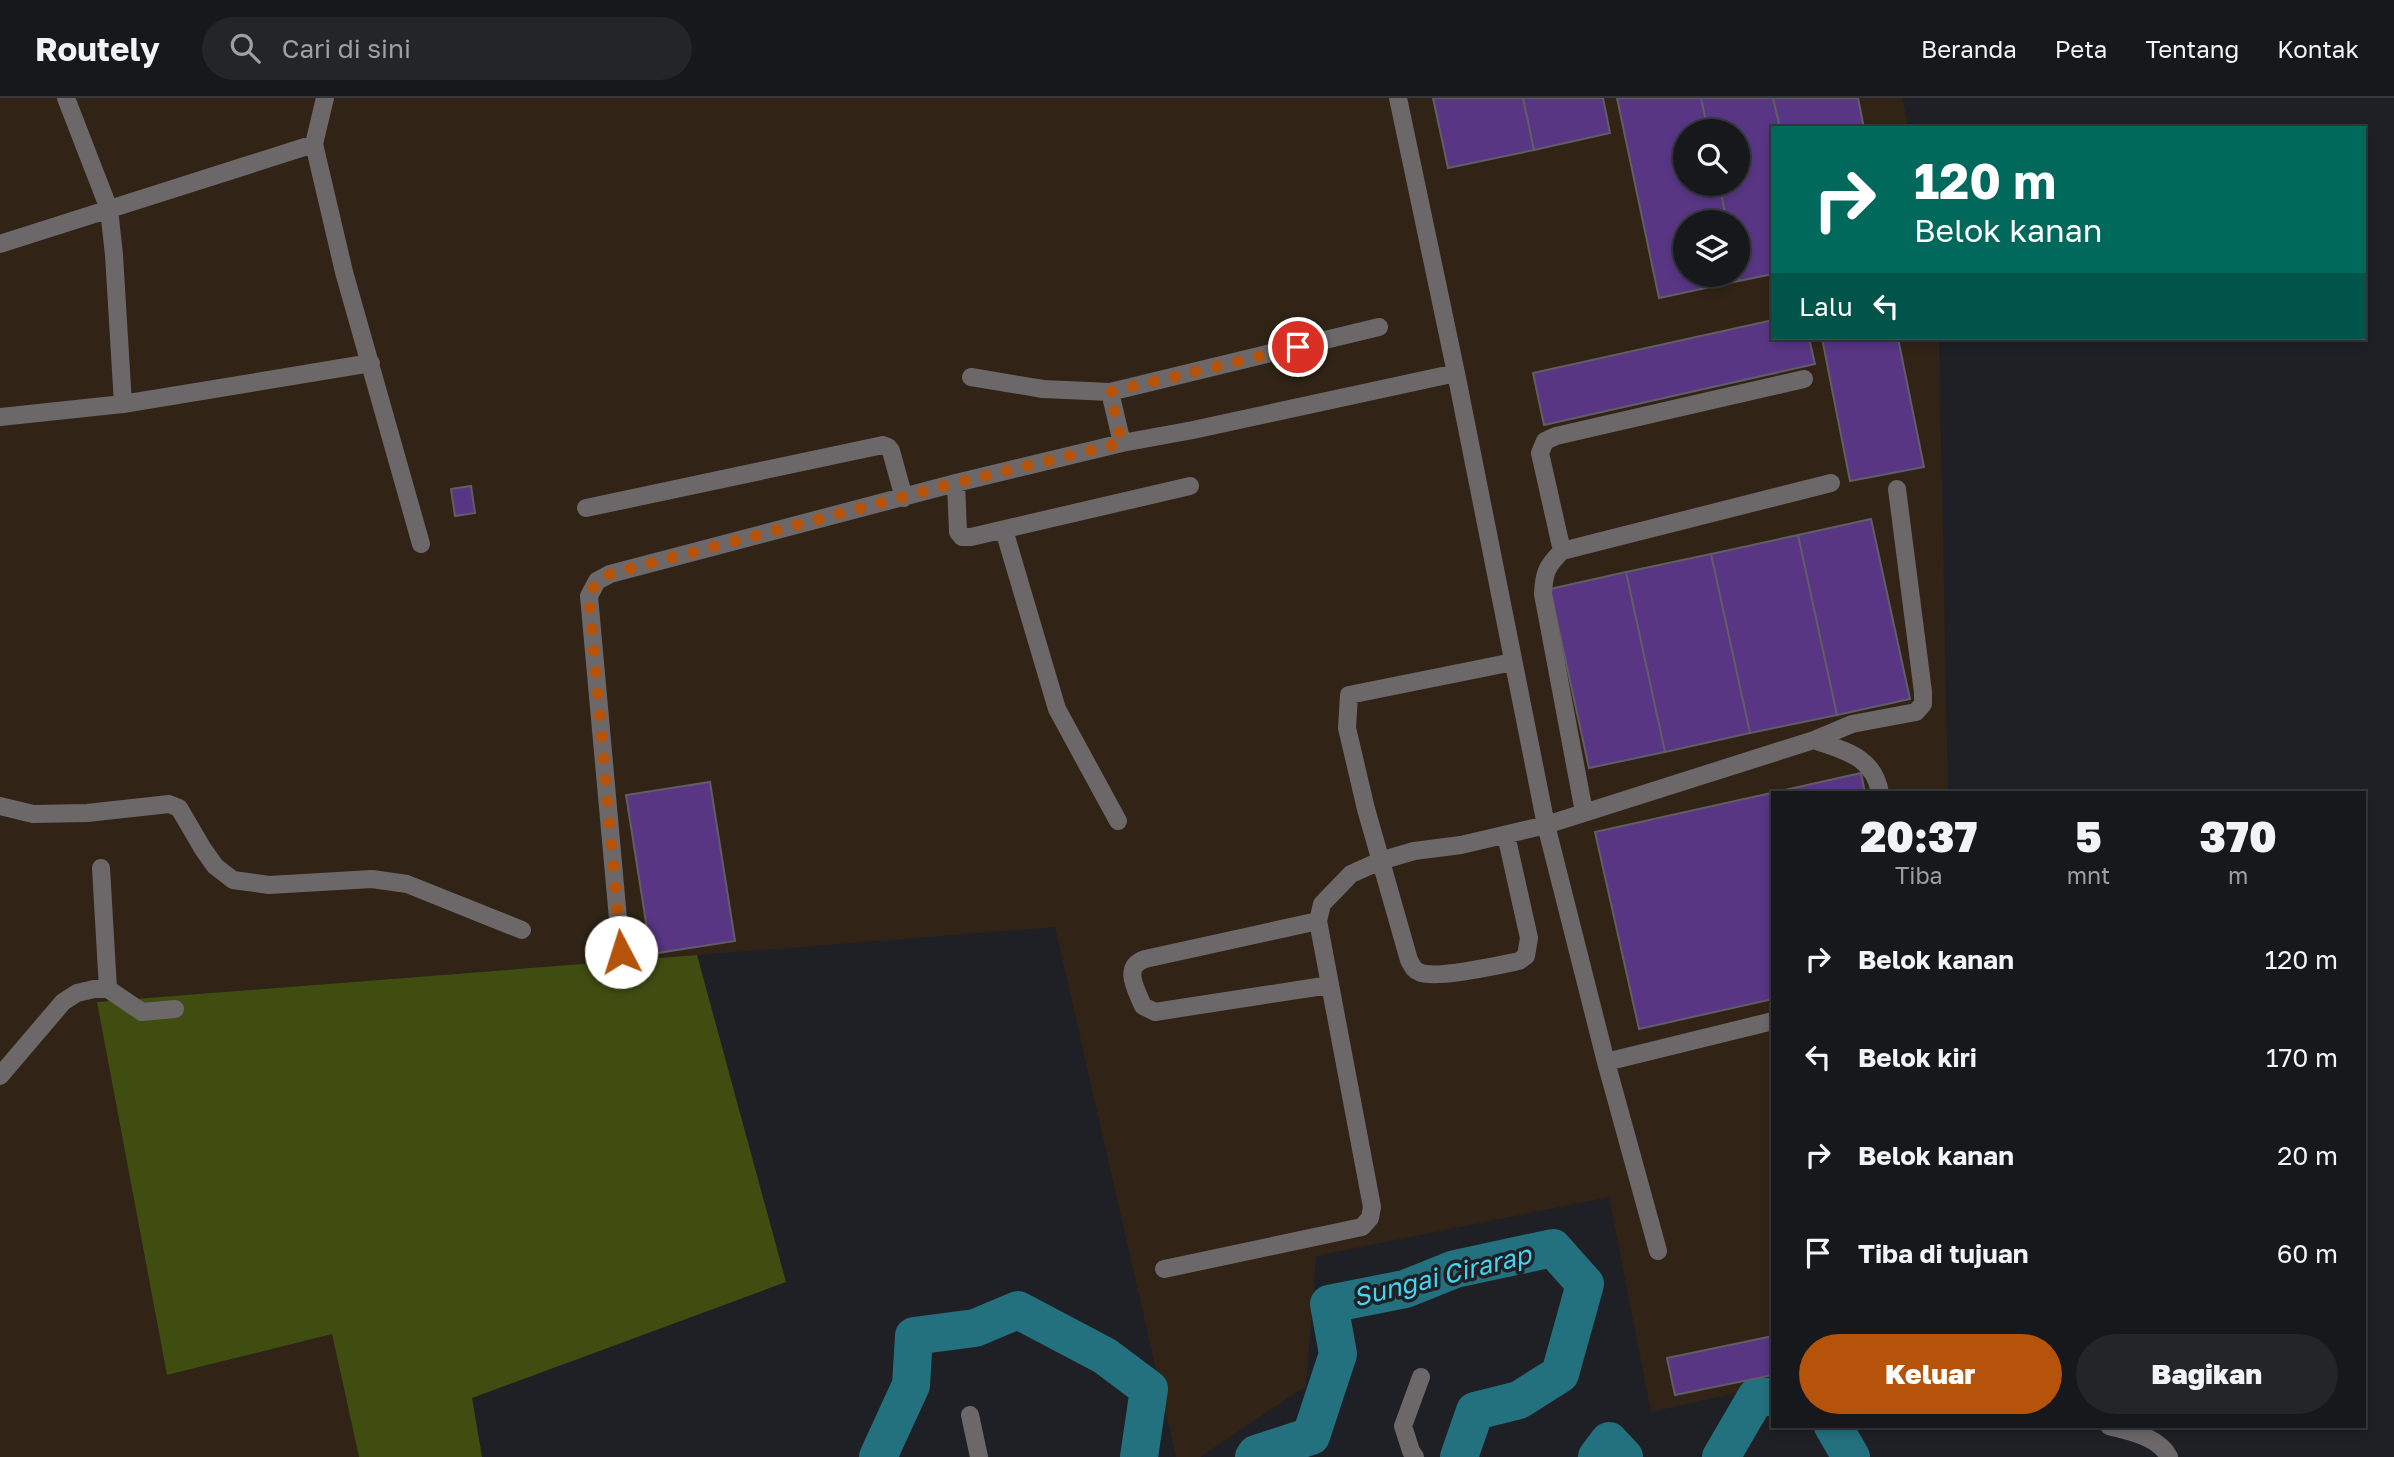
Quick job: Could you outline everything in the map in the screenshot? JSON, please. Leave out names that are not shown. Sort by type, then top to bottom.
[{"type":"lane","points":[[66,98],[109,209],[123,404]]},
{"type":"lane","points":[[325,98],[314,145],[344,272],[421,544]]},
{"type":"lane","points":[[1398,98],[1546,825],[1606,1062],[1658,1251]]},
{"type":"lane","points":[[0,244],[314,145]]},
{"type":"lane","points":[[971,377],[1043,389],[1110,392],[1379,327]]},
{"type":"lane","points":[[0,417],[123,404],[371,363]]},
{"type":"lane","points":[[621,952],[589,596],[597,581],[610,574],[956,483],[1122,443],[1456,373]]},
{"type":"lane","points":[[1562,551],[1540,453],[1545,441],[1556,436],[1804,379]]},
{"type":"lane","points":[[1110,392],[1122,443]]},
{"type":"lane","points":[[586,508],[883,446],[891,451],[904,498]]},
{"type":"lane","points":[[956,483],[958,532],[962,537],[1004,530],[1190,486]]},
{"type":"lane","points":[[1584,812],[1543,594],[1548,565],[1562,551],[1830,484]]},
{"type":"lane","points":[[1164,1269],[1362,1227],[1370,1218],[1372,1207],[1318,921],[1322,904],[1351,874],[1380,861],[1413,851],[1461,845],[1546,825],[1814,740],[1852,724],[1916,712],[1923,704],[1923,692],[1897,489]]},
{"type":"lane","points":[[1004,530],[1056,709],[1118,821]]},
{"type":"lane","points":[[1506,835],[1529,937],[1526,956],[1519,961],[1429,975],[1413,969],[1380,861],[1347,728],[1349,695],[1513,662]]},
{"type":"lane","points":[[1814,740],[1850,753],[1865,762],[1875,773],[1880,791]]},
{"type":"lane","points":[[0,806],[33,814],[87,813],[169,804],[179,808],[215,866],[233,880],[269,885],[372,879],[407,884],[523,930]]},
{"type":"lane","points":[[101,868],[108,989]]},
{"type":"lane","points":[[1318,921],[1135,962],[1133,983],[1143,1006],[1155,1012],[1330,985]]},
{"type":"lane","points":[[0,1076],[63,1002],[77,993],[108,989],[142,1012],[175,1009]]},
{"type":"lane","points":[[1606,1062],[1771,1021]]},
{"type":"lane","points":[[1415,1457],[1403,1426],[1421,1377]]},
{"type":"lane","points":[[970,1415],[979,1457]]},
{"type":"lane","points":[[2117,1428],[2140,1434],[2164,1447],[2169,1457]]},
{"type":"shaded area","points":[[0,98],[1902,98],[1909,126],[1771,126],[1771,340],[1939,340],[1948,791],[1771,791],[1771,1385],[1651,1412],[1609,1197],[1316,1256],[1306,1386],[1200,1457],[1176,1457],[1055,927],[98,1002],[167,1375],[332,1334],[359,1457],[0,1457]]},
{"type":"green space","points":[[697,955],[786,1282],[472,1398],[482,1457],[359,1457],[332,1334],[167,1375],[97,1002]]},
{"type":"building","points":[[1433,98],[1523,98],[1534,150],[1448,168]]},
{"type":"building","points":[[1523,98],[1603,98],[1610,133],[1534,150]]},
{"type":"building","points":[[1617,98],[1701,98],[1705,119],[1673,119],[1673,196],[1722,196],[1724,210],[1673,210],[1673,287],[1711,287],[1659,298]]},
{"type":"building","points":[[1701,98],[1773,98],[1780,126],[1771,126],[1771,274],[1750,279],[1750,210],[1724,210],[1722,196],[1750,196],[1750,119],[1705,119]]},
{"type":"building","points":[[1773,98],[1858,98],[1864,126],[1780,126]]},
{"type":"building","points":[[1771,320],[1771,340],[1809,340],[1815,364],[1544,425],[1533,373]]},
{"type":"building","points":[[1822,340],[1898,340],[1924,467],[1850,481]]},
{"type":"building","points":[[471,486],[475,513],[455,516],[451,489]]},
{"type":"building","points":[[1871,519],[1910,699],[1837,715],[1798,535]]},
{"type":"building","points":[[1798,535],[1837,715],[1750,733],[1711,554]]},
{"type":"building","points":[[1711,554],[1750,733],[1665,752],[1626,572]]},
{"type":"building","points":[[1626,572],[1665,752],[1589,768],[1550,589]]},
{"type":"building","points":[[1861,773],[1865,791],[1780,791]]},
{"type":"building","points":[[710,782],[735,941],[651,954],[626,795]]},
{"type":"building","points":[[1771,793],[1771,999],[1639,1029],[1595,832]]},
{"type":"building","points":[[1771,1336],[1771,1375],[1675,1395],[1667,1358]]},
{"type":"waterway","name":"Sungai Cirarap","points":[[1254,1457],[1256,1454],[1311,1436],[1338,1354],[1329,1304],[1405,1289],[1455,1269],[1553,1248],[1585,1284],[1560,1374],[1519,1400],[1475,1411],[1459,1457]]},
{"type":"waterway","name":"Sungai Cirarap","points":[[878,1457],[911,1385],[914,1336],[975,1328],[1018,1310],[1105,1356],[1149,1389],[1139,1457]]},
{"type":"waterway","name":"Sungai Cirarap","points":[[1721,1457],[1756,1397],[1771,1397]]},
{"type":"waterway","name":"Sungai Cirarap","points":[[1834,1428],[1851,1457]]},
{"type":"waterway","name":"Sungai Cirarap","points":[[1597,1457],[1609,1441],[1624,1457]]},
{"type":"route","points":[[621,952],[589,596],[597,581],[610,574],[956,483],[1122,443],[1110,392],[1298,347]]}]
